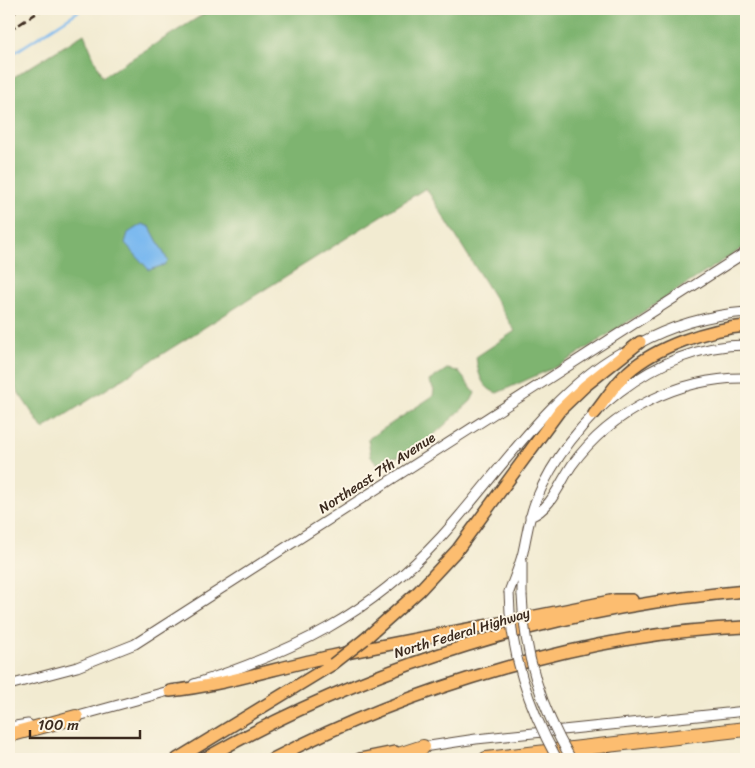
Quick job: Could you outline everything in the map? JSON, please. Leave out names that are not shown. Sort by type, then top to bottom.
[{"type":"highway","points":[[9,736],[76,717]]},
{"type":"highway","points":[[486,759],[746,729]]},
{"type":"highway","points":[[386,759],[423,748]]},
{"type":"main road","points":[[594,414],[628,372],[654,356],[700,334],[746,326]]},
{"type":"main road","points":[[177,759],[333,664],[365,640],[419,591],[458,549],[560,410],[585,386],[640,342]]},
{"type":"main road","name":"North Federal Highway","points":[[204,759],[306,706],[432,656],[543,624],[671,600],[746,591]]},
{"type":"main road","points":[[170,691],[204,688],[329,656],[614,600],[671,600]]},
{"type":"main road","points":[[272,759],[399,703],[502,669],[608,644],[687,631],[746,627]]},
{"type":"main road","points":[[360,759],[423,748]]},
{"type":"street","name":"Northeast 7th Avenue","points":[[9,685],[77,667],[135,644],[746,252]]},
{"type":"street","points":[[9,727],[76,717],[240,669],[290,649],[337,623],[381,592],[441,538],[529,434],[568,394],[609,359],[640,342],[668,330],[702,319],[746,312]]},
{"type":"street","points":[[557,759],[530,704],[520,672],[511,625],[510,592],[522,554],[530,517],[538,496],[568,444],[594,414],[625,389],[672,361],[708,350],[746,346]]},
{"type":"street","points":[[530,517],[547,507],[567,473],[592,442],[636,408],[660,396],[692,385],[721,379],[746,378]]},
{"type":"street","points":[[522,554],[522,595],[526,642],[533,674],[546,713],[571,759]]},
{"type":"street","points":[[423,748],[476,739],[746,711]]},
{"type":"green space","points":[[212,9],[746,9],[746,246],[562,364],[497,393],[487,387],[481,379],[476,357],[515,331],[426,188],[43,429],[12,383],[9,384],[9,80],[84,34],[102,77]]},
{"type":"green space","points":[[447,369],[458,371],[475,393],[471,401],[427,441],[415,445],[400,456],[389,458],[378,464],[371,457],[368,439],[433,396],[434,390],[429,381]]},
{"type":"water","points":[[142,224],[150,227],[168,261],[164,265],[149,270],[125,243],[128,233]]},
{"type":"waterway","points":[[9,56],[82,9]]},
{"type":"railway","points":[[9,16],[21,9]]},
{"type":"railway","points":[[9,31],[43,9]]},
{"type":"railway","points":[[733,759],[746,756]]}]
